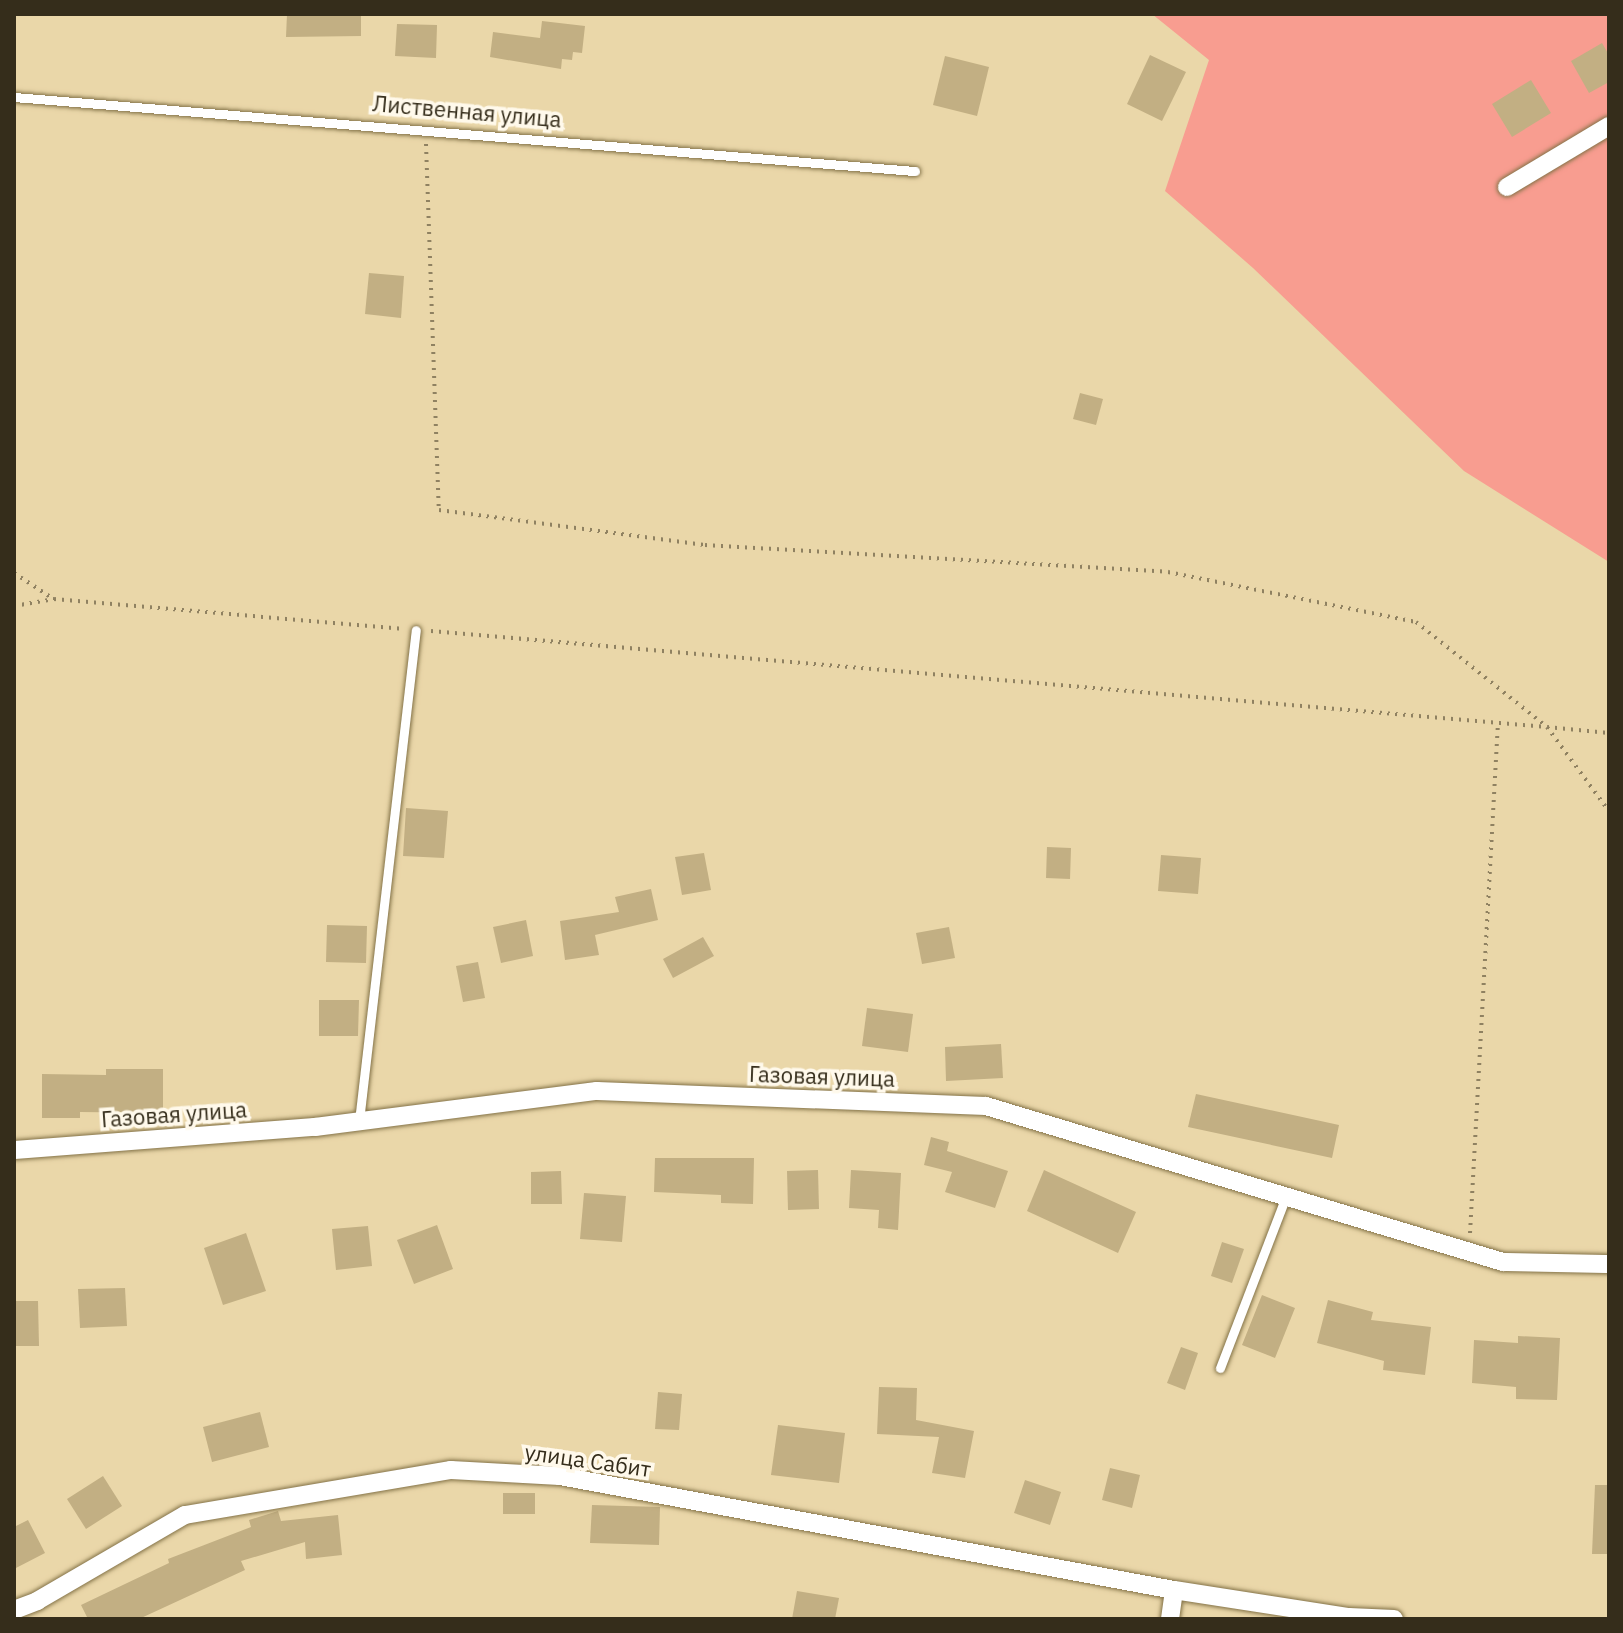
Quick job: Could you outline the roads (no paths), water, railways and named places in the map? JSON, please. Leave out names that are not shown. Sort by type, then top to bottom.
[{"type":"street","points":[[1507,187],[1609,126]]},
{"type":"street","name":"Газовая улица","points":[[14,1150],[359,1121],[597,1091],[986,1106],[1503,1262],[1609,1264]]},
{"type":"street","name":"улица Сабит","points":[[14,1610],[37,1601],[185,1515],[451,1470],[560,1476],[1174,1590],[1349,1617],[1394,1619]]},
{"type":"street","points":[[1170,1619],[1174,1590]]},
{"type":"lane","name":"Лиственная улица","points":[[14,97],[915,171]]},
{"type":"lane","points":[[359,1121],[416,630]]},
{"type":"lane","points":[[1220,1368],[1286,1196]]}]
